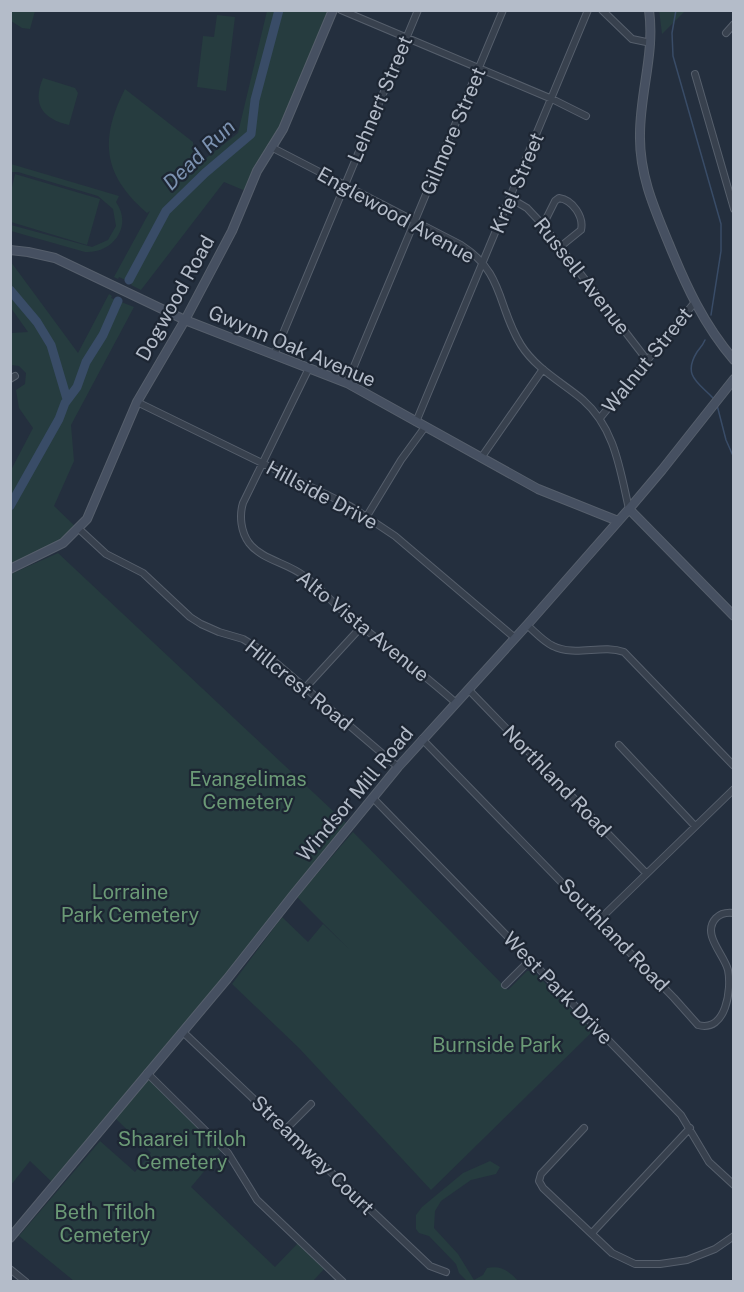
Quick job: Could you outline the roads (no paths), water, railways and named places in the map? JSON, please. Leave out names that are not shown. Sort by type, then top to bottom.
[{"type":"main road","name":"Dogwood Road","points":[[10,569],[63,543],[79,529],[95,505],[137,402],[185,320],[232,231],[257,171],[290,115],[333,10]]},
{"type":"main road","points":[[649,10],[651,43],[640,135],[643,172],[652,204],[695,302],[717,339],[734,360]]},
{"type":"main road","name":"Gwynn Oak Avenue","points":[[10,250],[55,258],[185,320],[347,383],[538,489],[618,521]]},
{"type":"main road","name":"Windsor Mill Road","points":[[10,1238],[183,1032],[398,766],[629,509],[734,380]]},
{"type":"main road","points":[[595,512],[612,514],[629,509],[734,616]]},
{"type":"street","points":[[340,10],[552,99],[586,116]]},
{"type":"street","name":"Lehnert Street","points":[[274,355],[418,10]]},
{"type":"street","name":"Gilmore Street","points":[[347,383],[503,10]]},
{"type":"street","name":"Kriel Street","points":[[416,422],[588,10]]},
{"type":"street","points":[[602,10],[632,39],[651,43]]},
{"type":"street","points":[[726,33],[734,24]]},
{"type":"street","points":[[695,74],[734,209]]},
{"type":"street","name":"Englewood Avenue","points":[[271,147],[461,245],[483,263],[496,283],[521,346],[543,369],[584,401],[600,418],[615,449],[629,509]]},
{"type":"street","name":"Russell Avenue","points":[[510,198],[527,208],[543,225],[647,360]]},
{"type":"street","points":[[543,225],[555,201],[559,198],[568,200],[581,218],[581,230],[560,247]]},
{"type":"street","name":"Walnut Street","points":[[600,418],[695,302]]},
{"type":"street","name":"Alto Vista Avenue","points":[[309,368],[241,510],[242,527],[248,542],[259,552],[300,573],[456,703]]},
{"type":"street","points":[[481,458],[543,369]]},
{"type":"street","name":"Hillside Drive","points":[[137,402],[367,516],[395,536],[515,638]]},
{"type":"street","points":[[367,516],[397,466],[425,427]]},
{"type":"street","name":"Hillcrest Road","points":[[79,529],[106,554],[143,573],[190,616],[208,628],[252,644],[398,766]]},
{"type":"street","points":[[527,625],[547,642],[560,648],[615,650],[628,655],[734,766]]},
{"type":"street","points":[[306,687],[362,626]]},
{"type":"street","name":"Northland Road","points":[[468,690],[646,873]]},
{"type":"street","name":"Southland Road","points":[[422,739],[698,1025],[708,1026],[718,1022],[721,1017],[729,987],[727,968],[711,935],[712,923],[720,915],[734,913]]},
{"type":"street","points":[[619,745],[695,826]]},
{"type":"street","points":[[599,920],[734,789]]},
{"type":"street","name":"West Park Drive","points":[[373,798],[681,1115],[709,1162],[734,1185]]},
{"type":"street","points":[[505,985],[530,960]]},
{"type":"street","name":"Streamway Court","points":[[183,1032],[430,1266],[446,1272]]},
{"type":"street","points":[[147,1073],[228,1153],[257,1200],[343,1281]]},
{"type":"street","points":[[286,1129],[311,1104]]},
{"type":"street","points":[[584,1128],[541,1174],[539,1181],[543,1188],[619,1257],[635,1264],[645,1265],[687,1260],[709,1252],[734,1236]]},
{"type":"street","points":[[592,1233],[690,1128]]},
{"type":"street","points":[[10,1269],[26,1281]]},
{"type":"waterway","name":"Dead Run","points":[[129,280],[166,211],[205,173],[251,134],[255,100],[279,10]]},
{"type":"waterway","points":[[676,10],[672,33],[673,56],[721,224],[721,251],[711,315]]},
{"type":"waterway","points":[[10,290],[37,322],[51,345],[67,399]]},
{"type":"waterway","name":"Dead Run","points":[[10,506],[59,419],[65,403],[77,387],[86,362],[103,335],[118,301]]},
{"type":"waterway","points":[[705,340],[691,367],[694,378],[713,398]]},
{"type":"waterway","points":[[717,405],[726,440],[734,458]]},
{"type":"park label","name":"Evangelimas Cemetery","points":[[248,790]]},
{"type":"park label","name":"Lorraine Park Cemetery","points":[[130,904]]},
{"type":"park label","name":"Burnside Park","points":[[497,1045]]},
{"type":"park label","name":"Shaarei Tfiloh Cemetery","points":[[182,1150]]},
{"type":"park label","name":"Beth Tfiloh Cemetery","points":[[105,1224]]}]
